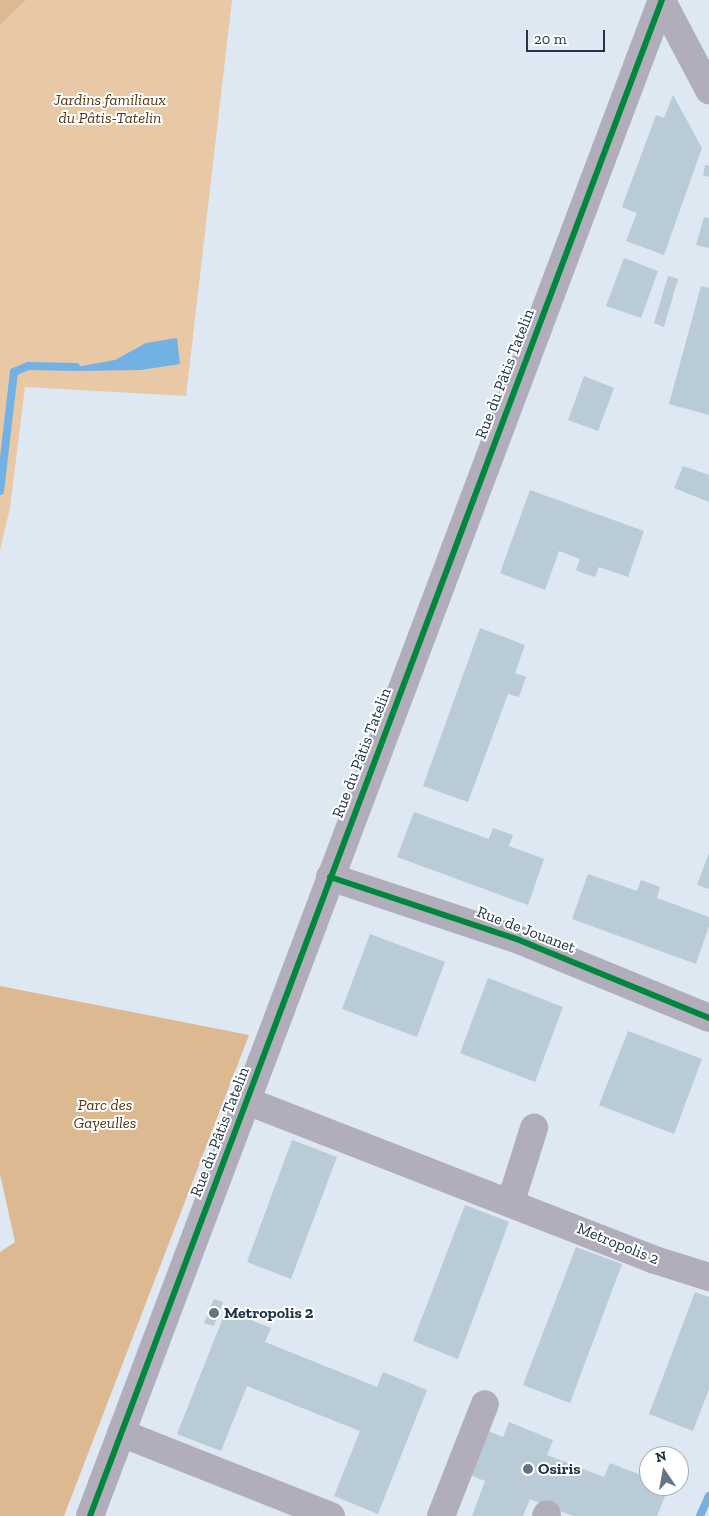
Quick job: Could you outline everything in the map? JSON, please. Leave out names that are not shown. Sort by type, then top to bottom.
[{"type":"street","points":[[662,0],[709,90]]},
{"type":"street","name":"Rue du Pâtis Tatelin","points":[[90,1516],[662,0]]},
{"type":"street","name":"Rue de Jouanet","points":[[330,877],[519,940],[709,1018]]},
{"type":"street","name":"Metropolis 2","points":[[247,1101],[511,1201],[655,1260],[709,1277]]},
{"type":"street","points":[[511,1201],[534,1128]]},
{"type":"street","points":[[441,1516],[485,1404]]},
{"type":"street","points":[[121,1433],[331,1516]]},
{"type":"green space","name":"Jardins familiaux du Pâtis-Tatelin","points":[[0,0],[232,0],[186,396],[25,387],[10,508],[0,550]]},
{"type":"green space","points":[[0,0],[26,0],[0,25]]},
{"type":"green space","name":"Parc des Gayeulles","points":[[0,986],[249,1035],[64,1516],[0,1516],[0,1252],[15,1242],[0,1174]]},
{"type":"water","points":[[177,338],[180,364],[141,370],[77,371],[76,367],[115,360],[146,343]]},
{"type":"building","points":[[673,95],[702,148],[664,255],[626,241],[637,213],[622,207],[656,115],[664,118]]},
{"type":"building","points":[[705,165],[709,166],[709,177],[703,175]]},
{"type":"building","points":[[704,217],[709,218],[709,248],[696,245]]},
{"type":"building","points":[[624,258],[658,271],[641,318],[606,306]]},
{"type":"building","points":[[668,276],[678,279],[664,327],[654,323]]},
{"type":"building","points":[[701,286],[709,288],[709,415],[669,404]]},
{"type":"building","points":[[584,376],[614,388],[598,431],[568,420]]},
{"type":"building","points":[[683,466],[709,475],[709,502],[674,488]]},
{"type":"building","points":[[530,490],[644,531],[628,577],[599,567],[595,577],[585,574],[576,570],[580,559],[559,551],[545,590],[500,573]]},
{"type":"building","points":[[480,628],[525,645],[515,673],[526,677],[519,697],[508,694],[468,802],[423,786]]},
{"type":"building","points":[[414,812],[489,839],[493,828],[513,835],[509,846],[544,859],[528,905],[397,857]]},
{"type":"building","points":[[709,853],[709,889],[697,885]]},
{"type":"building","points":[[588,874],[637,891],[641,880],[660,887],[657,898],[709,917],[709,926],[696,964],[572,919]]},
{"type":"building","points":[[370,934],[445,962],[417,1037],[342,1009]]},
{"type":"building","points":[[488,978],[563,1007],[535,1082],[460,1053]]},
{"type":"building","points":[[628,1031],[702,1059],[674,1134],[599,1105]]},
{"type":"building","points":[[292,1140],[337,1157],[291,1279],[247,1262]]},
{"type":"building","points":[[465,1205],[509,1222],[458,1359],[413,1341]]},
{"type":"building","points":[[576,1247],[622,1264],[570,1403],[523,1385]]},
{"type":"building","points":[[695,1292],[709,1297],[709,1389],[693,1431],[649,1414]]},
{"type":"building","name":"Metropolis 2","points":[[214,1299],[223,1302],[214,1326],[204,1323]]},
{"type":"building","points":[[226,1310],[271,1328],[265,1342],[377,1387],[383,1372],[427,1390],[378,1514],[334,1496],[360,1431],[247,1386],[221,1451],[177,1434]]},
{"type":"building","name":"Osiris","points":[[509,1422],[553,1440],[547,1455],[604,1477],[610,1463],[639,1474],[639,1496],[665,1496],[657,1516],[573,1516],[530,1499],[523,1516],[472,1516],[485,1481],[470,1475],[488,1431],[503,1437]]},
{"type":"waterway","points":[[0,491],[14,372],[28,366],[76,367]]},
{"type":"waterway","points":[[700,1516],[709,1496]]},
{"type":"cycle path","points":[[90,1516],[662,0]]},
{"type":"cycle path","points":[[330,877],[519,940],[709,1018]]},
{"type":"place","name":"Metropolis 2","points":[[214,1313]]},
{"type":"place","name":"Osiris","points":[[528,1469]]}]
